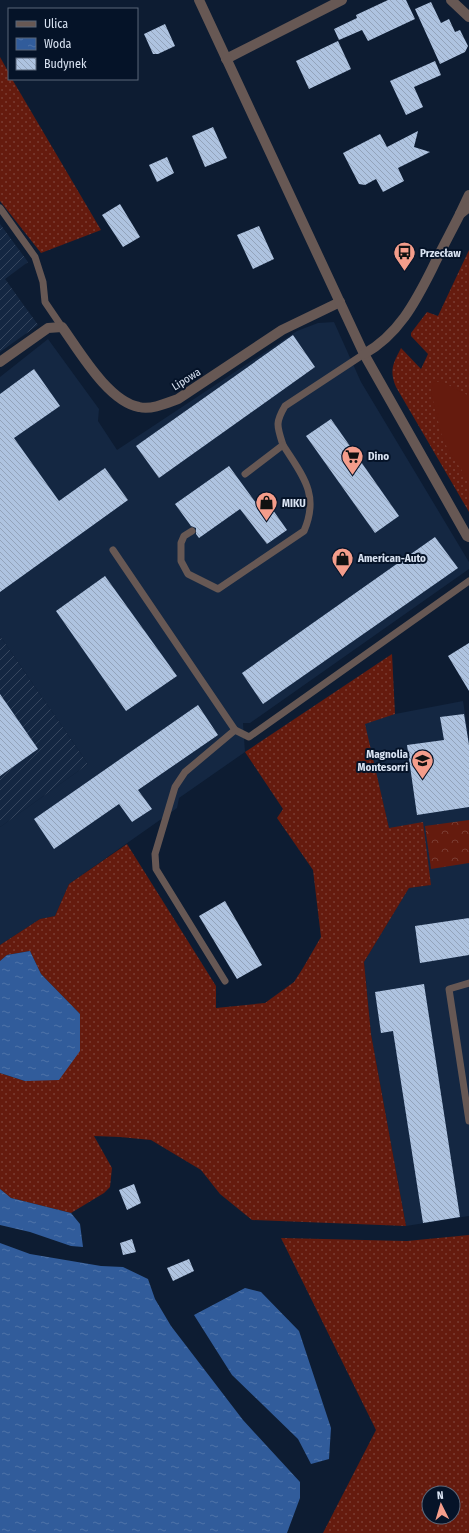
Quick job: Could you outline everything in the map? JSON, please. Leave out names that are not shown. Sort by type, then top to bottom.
[{"type":"street","points":[[199,0],[364,354],[468,538]]},
{"type":"street","points":[[226,59],[342,0]]},
{"type":"street","points":[[451,0],[469,17]]},
{"type":"street","points":[[364,354],[388,337],[407,315],[424,285],[469,195]]},
{"type":"street","points":[[460,214],[469,207]]},
{"type":"street","name":"Lipowa","points":[[62,327],[102,382],[122,400],[140,407],[159,406],[178,399],[282,330],[340,302]]},
{"type":"street","points":[[0,362],[48,328],[62,327]]},
{"type":"lane","name":"Lipowa","points":[[0,208],[35,257],[42,282],[45,302],[62,327]]},
{"type":"lane","points":[[192,531],[184,536],[181,543],[182,561],[188,574],[218,589],[304,531],[309,518],[311,504],[308,490],[304,478],[283,445],[278,430],[278,418],[285,406],[364,354]]},
{"type":"lane","points":[[245,474],[283,445]]},
{"type":"lane","points":[[113,550],[235,730],[249,737],[469,581]]},
{"type":"lane","points":[[225,981],[156,869],[155,854],[175,787],[184,772],[235,730]]},
{"type":"lane","points":[[469,983],[449,989],[469,1121]]},
{"type":"shaded area","points":[[0,224],[28,262],[5,279],[38,325],[0,352]]},
{"type":"shaded area","points":[[334,322],[361,382],[469,562],[469,569],[250,723],[243,723],[245,752],[179,798],[177,808],[69,884],[55,916],[40,919],[0,945],[0,827],[88,764],[0,636],[0,377],[48,339],[99,409],[98,421],[117,450],[297,331],[318,323]]},
{"type":"shaded area","points":[[0,636],[88,764],[0,827]]},
{"type":"shaded area","points":[[463,701],[469,738],[469,1216],[406,1226],[371,1034],[364,962],[409,888],[430,885],[389,828],[364,723],[395,714]]},
{"type":"green space","points":[[0,57],[8,71],[8,80],[13,80],[101,230],[41,253],[0,201]]},
{"type":"green space","points":[[469,250],[469,512],[396,387],[392,371],[401,348],[421,369],[428,354],[411,336],[411,333],[427,312],[438,316]]},
{"type":"green space","points":[[441,381],[469,396],[469,481],[448,450],[441,433],[431,392],[433,383]]},
{"type":"green space","points":[[392,654],[395,714],[365,724],[389,828],[423,822],[431,885],[409,888],[364,962],[371,1034],[406,1226],[252,1220],[220,1194],[201,1170],[151,1140],[120,1137],[94,1136],[112,1168],[110,1187],[104,1193],[71,1213],[11,1198],[0,1189],[0,1073],[25,1081],[80,1014],[41,974],[30,951],[7,955],[0,961],[0,945],[40,919],[55,916],[69,884],[127,844],[216,986],[216,1008],[265,1003],[294,982],[321,937],[313,870],[277,818],[283,809],[245,752]]},
{"type":"green space","points":[[469,820],[469,863],[431,869],[425,826]]},
{"type":"green space","points":[[469,1235],[469,1533],[323,1533],[376,1430],[281,1238],[407,1241]]},
{"type":"water","points":[[30,951],[41,974],[80,1014],[80,1051],[59,1080],[25,1081],[0,1073],[0,961],[7,955]]},
{"type":"water","points":[[0,1189],[11,1198],[71,1213],[80,1224],[83,1247],[71,1246],[30,1232],[0,1225]]},
{"type":"water","points":[[0,1243],[30,1254],[101,1266],[123,1267],[148,1279],[155,1299],[171,1326],[243,1420],[300,1482],[300,1498],[287,1533],[0,1533]]},
{"type":"water","points":[[245,1288],[261,1292],[299,1331],[331,1428],[329,1459],[311,1464],[298,1439],[232,1375],[194,1315]]},
{"type":"building","points":[[388,0],[406,0],[415,19],[368,41],[362,30],[339,40],[334,29],[357,18],[356,15]]},
{"type":"building","points":[[431,2],[441,23],[449,19],[455,32],[460,30],[468,46],[465,52],[440,64],[415,9]]},
{"type":"building","points":[[165,24],[175,46],[158,54],[153,54],[144,34]]},
{"type":"building","points":[[338,41],[351,69],[309,89],[296,61]]},
{"type":"building","points":[[435,61],[441,75],[414,87],[423,107],[406,115],[390,81]]},
{"type":"building","points":[[213,127],[227,158],[205,167],[192,136]]},
{"type":"building","points":[[418,131],[414,147],[430,152],[398,168],[404,181],[383,192],[376,179],[365,185],[359,184],[343,153],[380,134],[387,147]]},
{"type":"building","points":[[167,157],[174,173],[157,182],[149,165]]},
{"type":"building","points":[[120,204],[140,237],[123,247],[102,215]]},
{"type":"building","points":[[259,226],[274,259],[253,269],[237,235]]},
{"type":"building","points":[[293,335],[315,367],[159,478],[136,446]]},
{"type":"building","points":[[34,369],[60,406],[14,438],[59,501],[105,468],[128,500],[0,592],[0,394]]},
{"type":"building","name":"Dino","points":[[331,419],[399,516],[375,533],[306,436]]},
{"type":"building","points":[[229,466],[259,507],[267,502],[287,530],[267,544],[240,509],[199,538],[196,534],[196,528],[191,526],[175,504]]},
{"type":"building","points":[[435,537],[458,568],[263,704],[242,673]]},
{"type":"building","points":[[105,576],[177,676],[126,711],[56,611]]},
{"type":"building","points":[[469,643],[469,691],[448,656]]},
{"type":"building","points":[[0,694],[38,749],[0,776]]},
{"type":"building","points":[[198,705],[218,735],[138,790],[152,809],[132,822],[119,804],[54,849],[34,819]]},
{"type":"building","points":[[464,714],[469,745],[469,807],[417,815],[407,745],[444,740],[440,717]]},
{"type":"building","points":[[225,901],[262,965],[237,979],[199,916]]},
{"type":"building","points":[[469,918],[469,955],[420,963],[415,926]]},
{"type":"building","points":[[424,984],[460,1217],[423,1223],[393,1031],[381,1033],[375,992]]},
{"type":"building","points":[[134,1184],[141,1203],[127,1210],[119,1190]]},
{"type":"building","points":[[132,1239],[136,1252],[123,1255],[120,1243]]},
{"type":"building","points":[[189,1259],[194,1271],[173,1281],[167,1268]]},
{"type":"place","name":"Przecław","points":[[404,272]]},
{"type":"place","name":"Dino","points":[[353,476]]},
{"type":"place","name":"MIKU","points":[[267,522]]},
{"type":"place","name":"American-Auto","points":[[342,578]]},
{"type":"place","name":"Magnolia Montesorri","points":[[423,780]]}]
